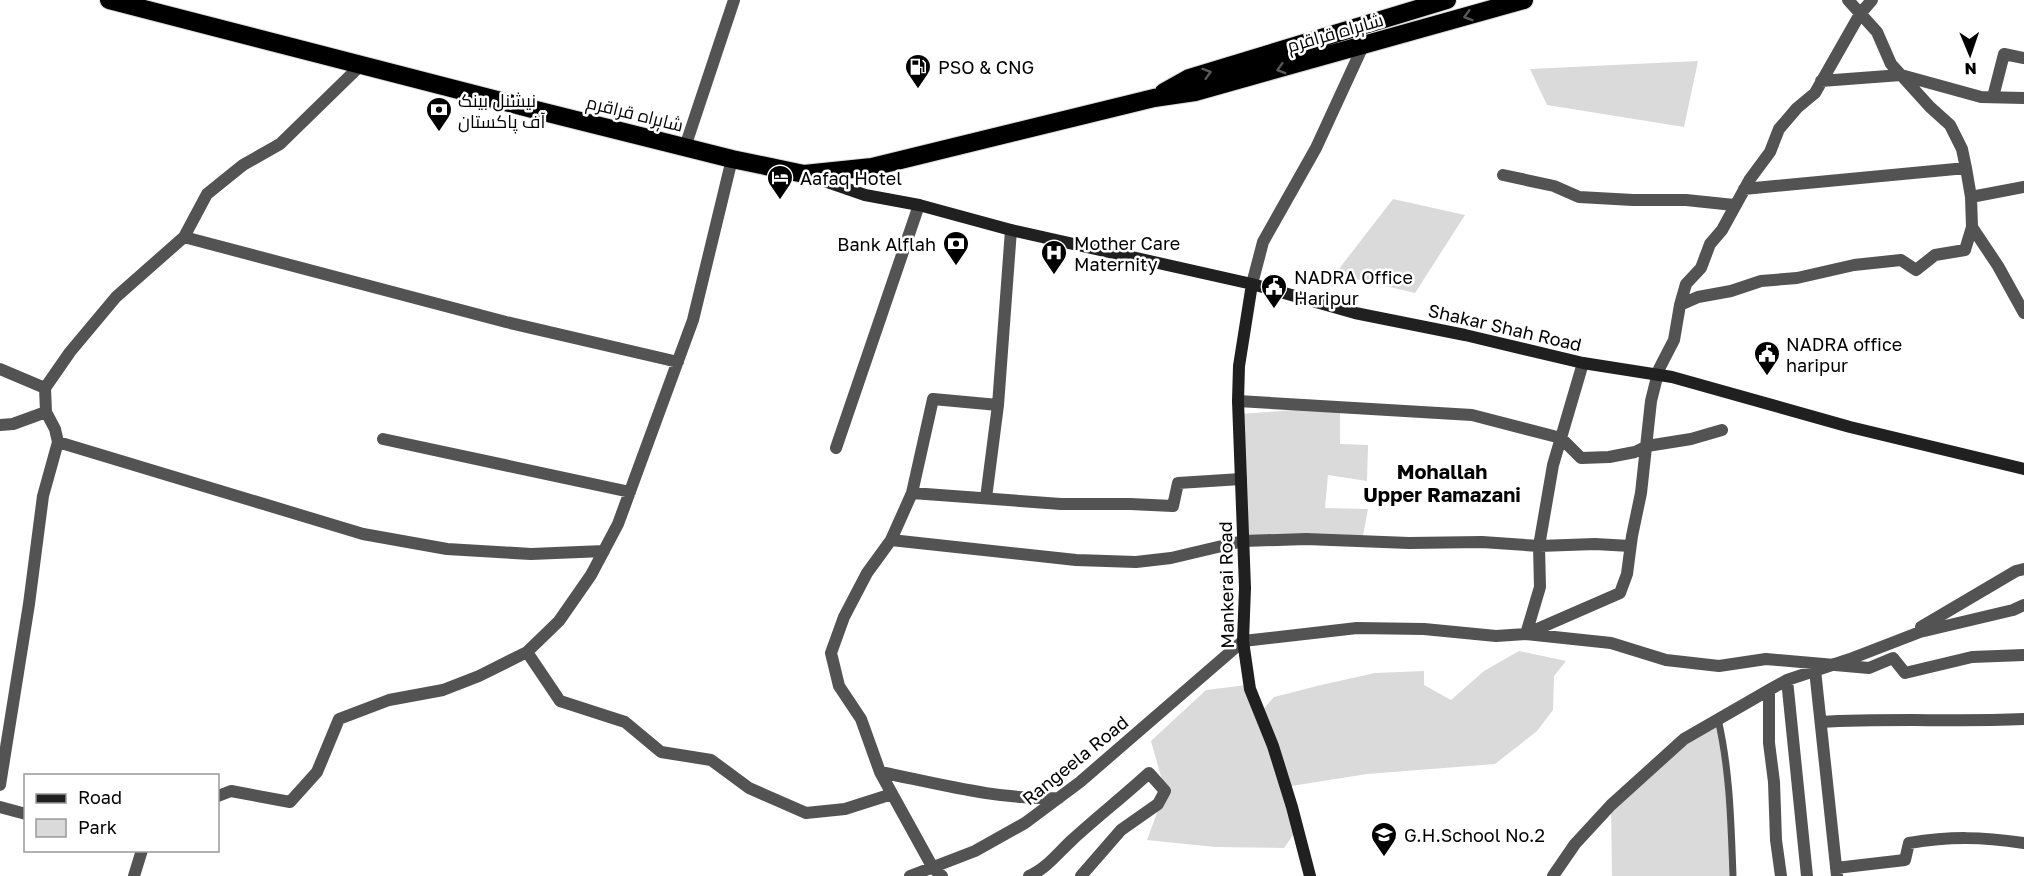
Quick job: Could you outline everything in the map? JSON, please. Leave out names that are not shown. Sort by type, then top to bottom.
[{"type":"highway","name":"شاہراہ قراقرم","points":[[109,0],[732,159],[804,174],[873,167],[1154,98],[1195,92],[1524,0]]},
{"type":"highway","name":"شاہراہ قراقرم","points":[[1154,98],[1189,78],[1447,0]]},
{"type":"main road","name":"Shakar Shah Road","points":[[804,174],[865,195],[919,205],[1011,230],[1252,284],[1355,313],[1465,335],[1583,363],[1672,377],[1850,427],[2024,469]]},
{"type":"main road","name":"Mankerai Road","points":[[1252,284],[1239,366],[1238,401],[1245,588],[1243,640],[1250,689],[1273,746],[1310,876]]},
{"type":"street","points":[[685,147],[734,0]]},
{"type":"street","points":[[1680,304],[1698,297],[1731,291],[1761,281],[1797,278],[1854,265],[1901,260],[1917,270],[1935,255],[1965,250],[1972,227],[1971,198],[1962,149],[1950,125],[1930,107],[1891,64],[1877,32],[1848,0]]},
{"type":"street","points":[[1526,633],[1620,593],[1627,574],[1630,546],[1641,493],[1651,401],[1658,375],[1674,340],[1686,284],[1701,268],[1710,244],[1722,230],[1744,189],[1770,152],[1779,129],[1797,108],[1815,93],[1860,14],[1872,0]]},
{"type":"street","points":[[1252,284],[1263,242],[1316,148],[1363,46]]},
{"type":"street","points":[[1993,97],[2004,54],[2024,58]]},
{"type":"street","points":[[0,785],[29,604],[43,496],[58,442],[55,429],[46,412],[45,388],[70,352],[116,297],[184,237],[207,194],[243,165],[280,144],[361,65]]},
{"type":"street","points":[[1821,81],[1901,75],[1981,96],[2024,98]]},
{"type":"street","points":[[219,796],[231,791],[290,802],[317,772],[339,718],[389,700],[443,690],[478,676],[526,652],[559,621],[591,575],[618,524],[630,492],[693,320],[732,159]]},
{"type":"street","points":[[1744,189],[1966,168]]},
{"type":"street","points":[[1503,175],[1554,186],[1579,197],[1686,200],[1734,206]]},
{"type":"street","points":[[1971,198],[2024,188]]},
{"type":"street","points":[[836,448],[919,205]]},
{"type":"street","points":[[1972,227],[2019,294],[2024,312]]},
{"type":"street","points":[[986,498],[998,405],[1011,230]]},
{"type":"street","points":[[184,237],[506,322],[678,362]]},
{"type":"street","points":[[1526,633],[1540,586],[1539,546],[1553,465],[1583,363]]},
{"type":"street","points":[[0,369],[45,388]]},
{"type":"street","points":[[937,872],[880,772],[861,719],[839,686],[831,653],[844,617],[863,582],[891,540],[912,493],[933,399],[998,405]]},
{"type":"street","points":[[1238,401],[1472,415],[1561,438],[1581,458],[1618,456],[1647,446],[1691,440],[1722,430]]},
{"type":"street","points":[[0,425],[13,424],[46,412]]},
{"type":"street","points":[[383,439],[630,492]]},
{"type":"street","points":[[58,442],[363,534],[447,549],[531,554],[604,551]]},
{"type":"street","points":[[912,493],[1061,504],[1173,506],[1178,483],[1241,479]]},
{"type":"street","points":[[891,540],[1076,560],[1136,561],[1171,558],[1243,541],[1306,539],[1409,543],[1482,542],[1539,546],[1595,544],[1630,546]]},
{"type":"street","points":[[1898,640],[1977,593],[2024,569]]},
{"type":"street","points":[[1553,876],[1575,844],[1611,805],[1684,739],[1718,719],[1787,680],[1920,632],[2013,610],[2024,605]]},
{"type":"street","points":[[1243,640],[1357,628],[1424,629],[1496,636],[1526,633],[1611,643],[1666,660],[1719,666],[1766,659],[1869,668],[1893,658],[1905,673],[1972,657],[2024,655]]},
{"type":"street","name":"Rangeela Road","points":[[910,876],[937,872],[1025,823],[1080,782],[1243,640]]},
{"type":"street","points":[[526,652],[560,701],[625,722],[662,752],[711,760],[749,788],[806,813],[845,809],[892,794]]},
{"type":"street","points":[[1815,670],[1837,872],[1905,860],[1909,843],[1939,838],[1979,837],[2024,843]]},
{"type":"street","points":[[1787,680],[1807,876]]},
{"type":"street","points":[[1769,690],[1769,743],[1781,876]]},
{"type":"street","points":[[1821,722],[1877,719],[1981,721],[2024,719]]},
{"type":"street","points":[[880,772],[979,793],[1028,799],[1059,798]]},
{"type":"street","points":[[1029,876],[1038,872],[1149,773],[1165,791],[1158,804],[1121,830],[1081,876]]},
{"type":"street","points":[[0,807],[24,813]]},
{"type":"street","points":[[134,876],[141,852]]},
{"type":"lane","points":[[1718,719],[1726,759],[1731,812],[1733,876]]},
{"type":"green space","points":[[1698,61],[1684,127],[1547,105],[1530,69]]},
{"type":"green space","points":[[1393,199],[1465,215],[1415,293],[1335,274]]},
{"type":"green space","points":[[1340,407],[1340,444],[1368,445],[1367,481],[1328,475],[1325,508],[1368,509],[1362,541],[1243,541],[1239,414]]},
{"type":"green space","points":[[1519,651],[1566,661],[1554,676],[1553,710],[1537,731],[1495,764],[1367,774],[1285,787],[1297,829],[1284,848],[1215,847],[1147,840],[1165,791],[1151,741],[1206,690],[1247,685],[1260,713],[1274,697],[1375,673],[1424,671],[1424,685],[1451,700],[1484,671]]},
{"type":"green space","points":[[1718,719],[1731,812],[1733,876],[1612,876],[1611,805]]},
{"type":"place","name":"PSO & CNG","points":[[918,90]]},
{"type":"place","name":"نیشنل بینک آف پاکستان","points":[[439,133]]},
{"type":"place","name":"Aafaq Hotel","points":[[780,201]]},
{"type":"place","name":"Bank Alflah","points":[[956,267]]},
{"type":"place","name":"Mother Care Maternity","points":[[1054,276]]},
{"type":"place","name":"NADRA Office Haripur","points":[[1274,310]]},
{"type":"place","name":"NADRA office haripur","points":[[1767,377]]},
{"type":"place","name":"G.H.School No.2","points":[[1384,858]]},
{"type":"district","name":"Mohallah Upper Ramazani","points":[[1442,482]]}]
